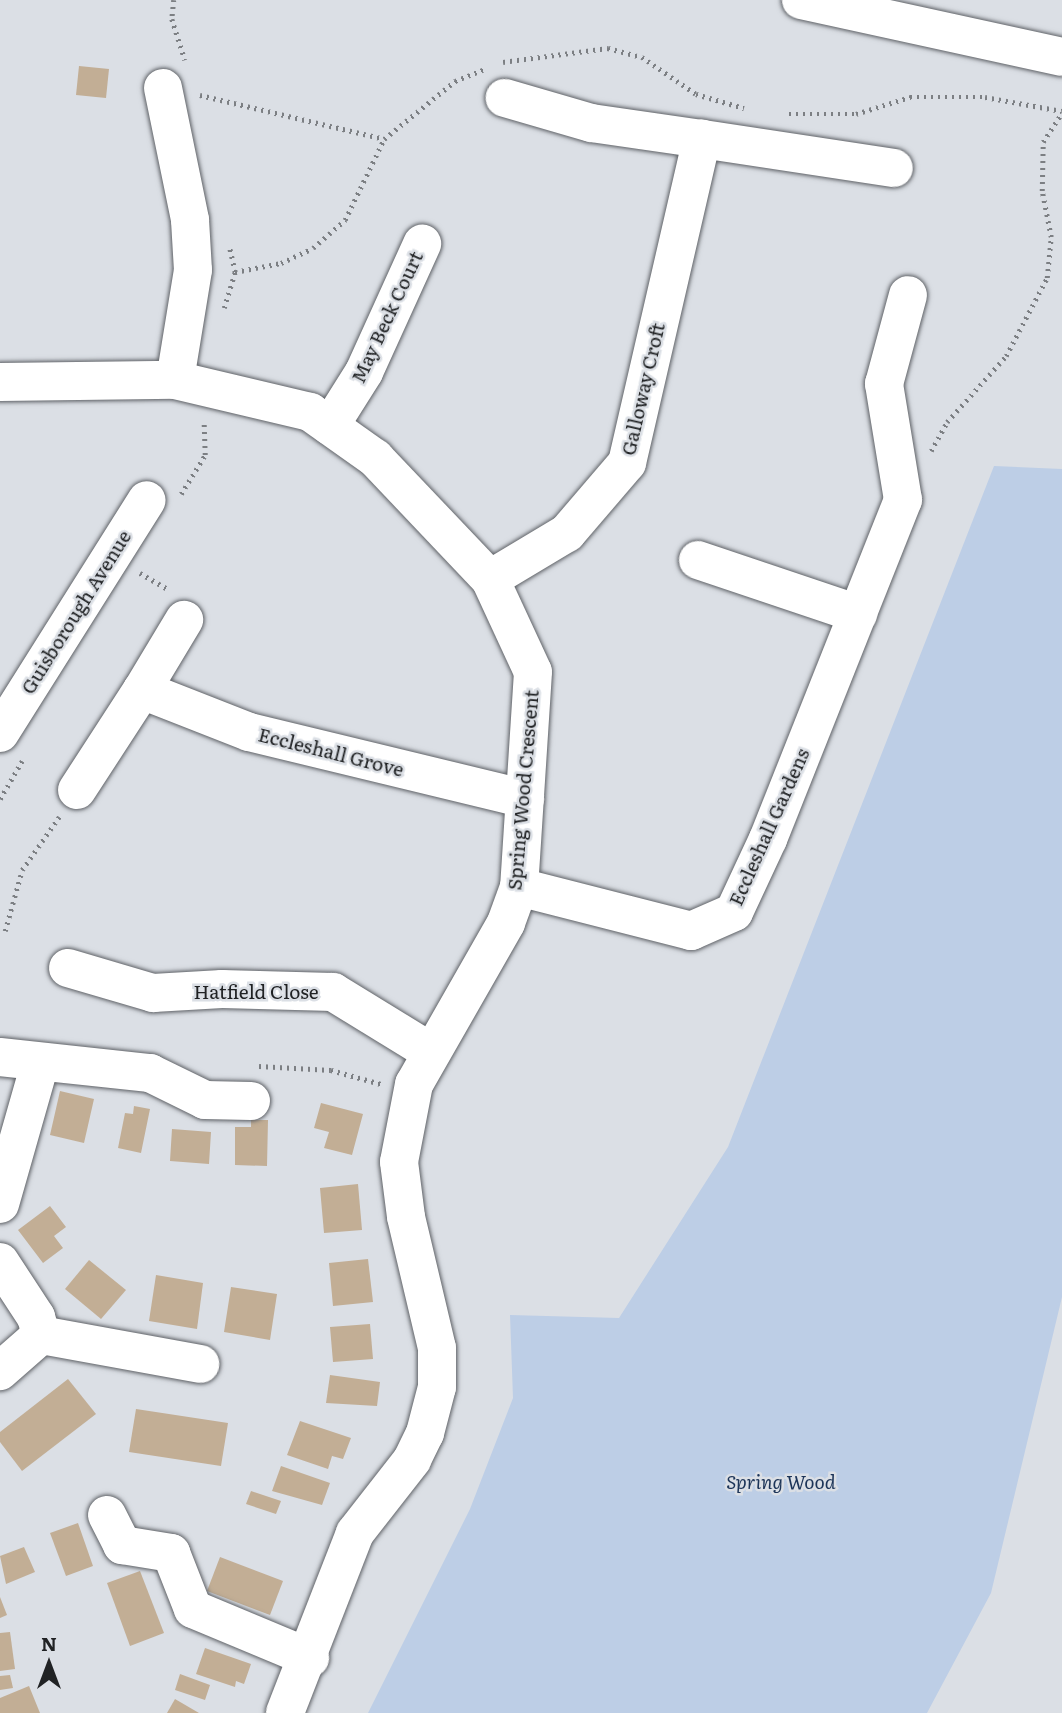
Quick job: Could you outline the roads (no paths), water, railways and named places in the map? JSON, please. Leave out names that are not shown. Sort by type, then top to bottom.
[{"type":"street","points":[[801,0],[1062,57]]},
{"type":"street","points":[[163,88],[190,220],[193,270],[174,380]]},
{"type":"street","points":[[505,98],[591,123],[894,168]]},
{"type":"street","name":"Galloway Croft","points":[[490,579],[567,533],[626,463],[720,142]]},
{"type":"street","name":"May Beck Court","points":[[330,426],[364,372],[422,244]]},
{"type":"street","name":"Eccleshall Gardens","points":[[519,887],[691,931],[734,912],[903,500],[884,384],[908,295]]},
{"type":"street","name":"Spring Wood Crescent","points":[[0,382],[174,380],[310,412],[375,458],[490,579],[533,672],[519,887],[506,923],[431,1052],[412,1093],[399,1162],[406,1217],[437,1348],[437,1387],[425,1433],[412,1460],[355,1533],[310,1658],[285,1713]]},
{"type":"street","name":"Guisborough Avenue","points":[[2,726],[147,500]]},
{"type":"street","points":[[698,560],[858,614]]},
{"type":"street","points":[[77,790],[184,620]]},
{"type":"street","name":"Eccleshall Grove","points":[[142,690],[249,732],[525,799]]},
{"type":"street","name":"Hatfield Close","points":[[68,968],[153,993],[222,989],[333,992],[431,1052]]},
{"type":"street","points":[[0,1057],[40,1064],[150,1073],[205,1100],[251,1083]]},
{"type":"street","points":[[0,1204],[40,1064]]},
{"type":"street","points":[[0,1262],[36,1317],[41,1335]]},
{"type":"street","points":[[41,1335],[200,1364]]},
{"type":"street","points":[[0,1371],[41,1335]]},
{"type":"street","points":[[107,1515],[122,1545],[171,1553],[192,1609],[310,1658]]},
{"type":"park label","name":"Spring Wood","points":[[781,1482]]}]
